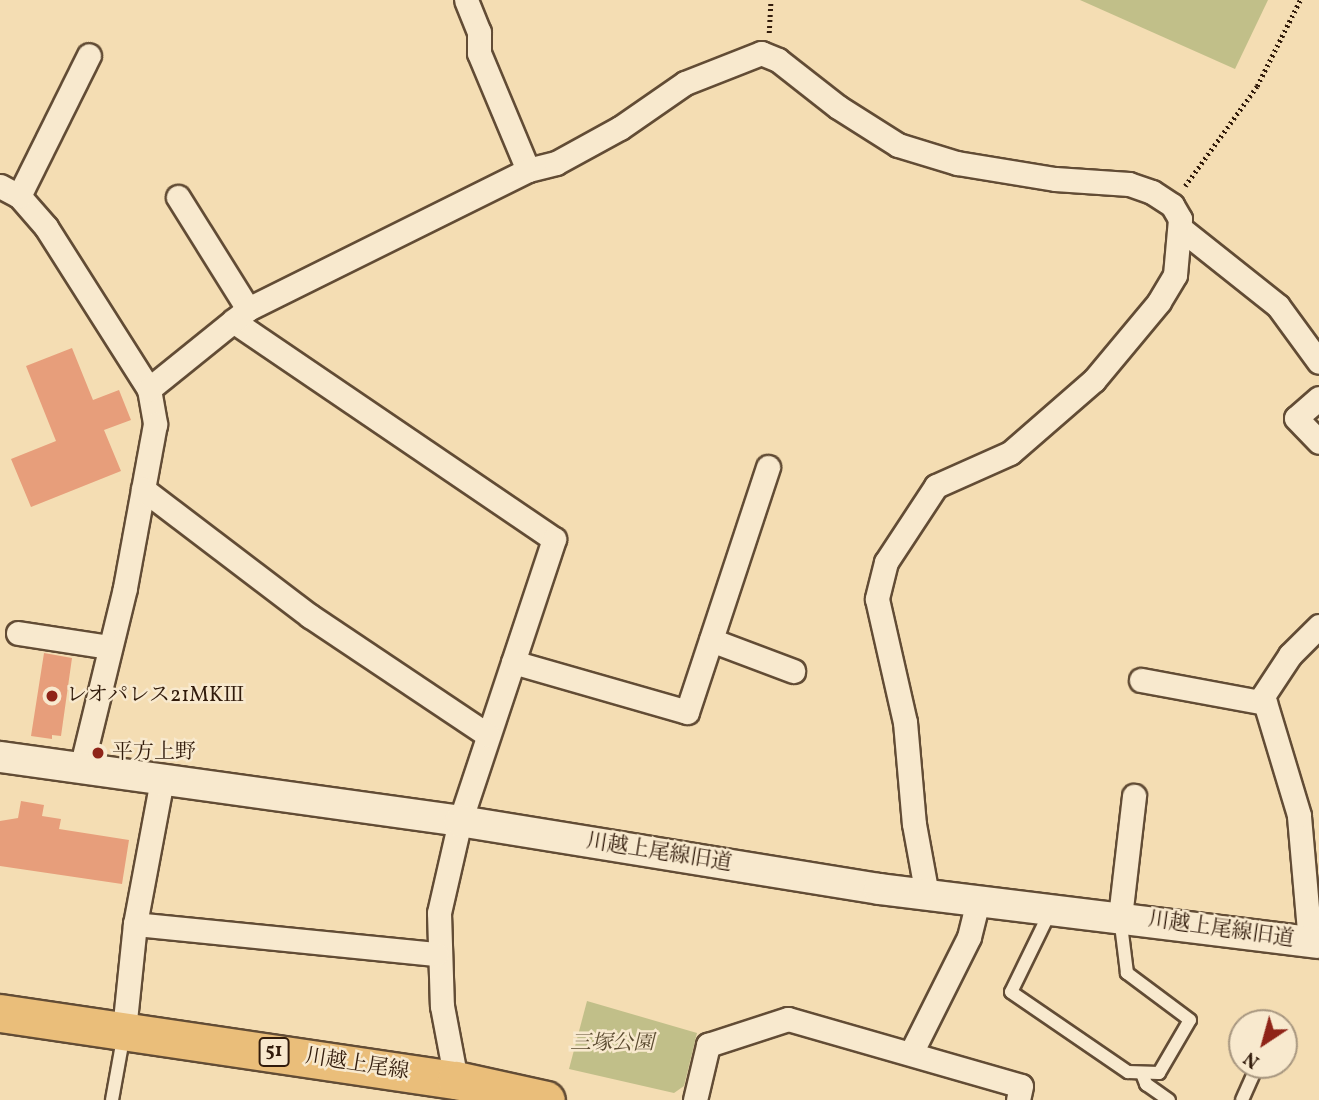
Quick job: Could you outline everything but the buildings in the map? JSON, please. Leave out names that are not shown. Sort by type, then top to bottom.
[{"type":"main road","name":"川越上尾線","points":[[0,1013],[124,1030],[547,1100]]},
{"type":"street","points":[[466,0],[479,32],[478,53],[528,170]]},
{"type":"street","points":[[149,389],[240,315],[528,170],[566,157],[685,83],[761,53],[778,60],[838,107],[898,145],[957,163],[1055,179],[1129,184],[1172,205],[1180,228],[1175,275],[1159,302],[1094,380],[1010,453],[936,486],[886,562],[877,599],[905,722],[914,824],[928,894]]},
{"type":"street","points":[[81,768],[110,647],[155,424],[149,389],[46,227],[10,191],[89,55]]},
{"type":"street","points":[[178,197],[240,315],[554,539],[460,821],[439,913],[437,954],[470,1088]]},
{"type":"street","points":[[1180,228],[1278,306],[1319,362]]},
{"type":"street","points":[[1319,398],[1296,418],[1319,442]]},
{"type":"street","points":[[513,662],[687,712],[768,467]]},
{"type":"street","points":[[143,489],[310,616],[488,735]]},
{"type":"street","points":[[1315,942],[1299,815],[1263,696],[1290,655],[1319,626]]},
{"type":"street","points":[[18,633],[110,647]]},
{"type":"street","points":[[711,640],[793,671]]},
{"type":"street","points":[[1141,680],[1265,704]]},
{"type":"street","name":"川越上尾線旧道","points":[[0,757],[460,821],[928,894],[1315,942]]},
{"type":"street","points":[[124,1030],[135,923],[162,780]]},
{"type":"street","points":[[1120,917],[1134,796]]},
{"type":"street","points":[[912,1051],[969,937],[978,901]]},
{"type":"street","points":[[135,923],[437,954]]},
{"type":"street","points":[[695,1100],[708,1045],[788,1019],[912,1051],[1021,1086],[1018,1100]]},
{"type":"lane","points":[[1052,909],[1011,992],[1128,1072],[1143,1076],[1159,1073],[1190,1020],[1127,973],[1120,917]]},
{"type":"lane","points":[[112,1100],[124,1030]]},
{"type":"lane","points":[[1143,1076],[1146,1084],[1169,1100]]},
{"type":"lane","points":[[1242,1100],[1251,1079]]},
{"type":"path","points":[[761,53],[772,23],[771,0]]},
{"type":"path","points":[[1172,205],[1256,86],[1300,0]]},
{"type":"green space","points":[[1080,0],[1268,0],[1235,69]]},
{"type":"green space","name":"三塚公園","points":[[587,1001],[697,1033],[684,1086],[674,1093],[569,1069]]},
{"type":"place","name":"レオパレス21MKⅢ","points":[[52,696]]},
{"type":"place","name":"平方上野","points":[[98,753]]}]
